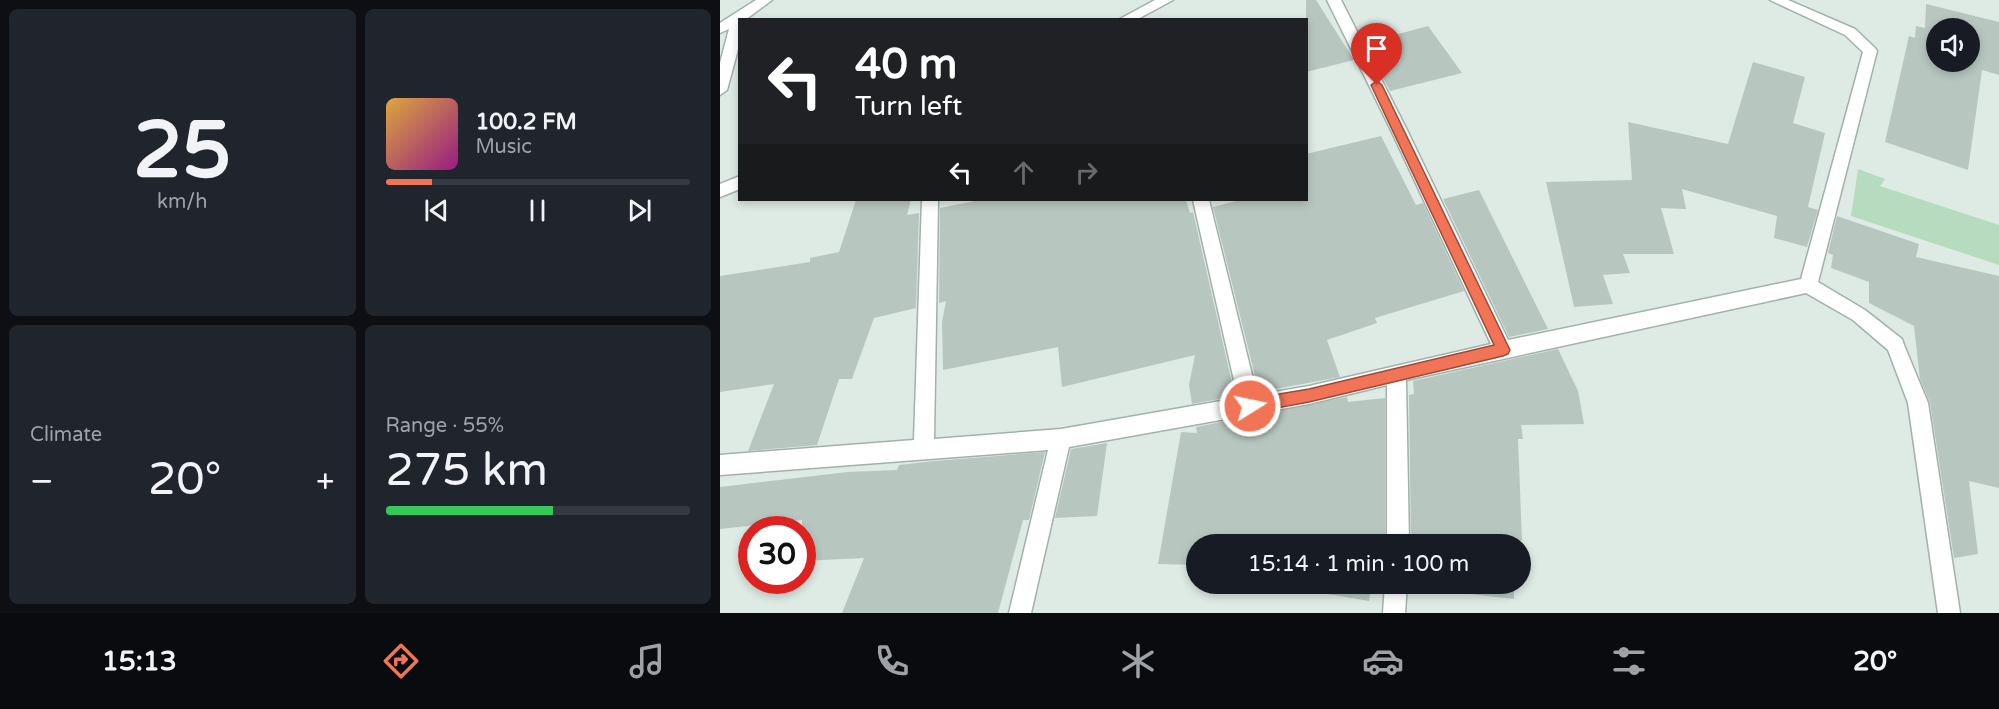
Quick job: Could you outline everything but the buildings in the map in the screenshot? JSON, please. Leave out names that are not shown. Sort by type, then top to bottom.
[{"type":"street","points":[[739,18],[765,0]]},
{"type":"street","points":[[1334,0],[1398,128],[1503,350]]},
{"type":"street","points":[[1777,0],[1850,32],[1869,51],[1808,285]]},
{"type":"street","points":[[1131,18],[1160,9]]},
{"type":"street","points":[[720,29],[738,19]]},
{"type":"street","points":[[720,90],[738,22]]},
{"type":"street","points":[[720,191],[738,183]]},
{"type":"street","points":[[924,451],[930,201]]},
{"type":"street","points":[[1201,201],[1250,406]]},
{"type":"street","points":[[720,465],[1061,440],[1309,395],[1503,350],[1808,285],[1859,315],[1895,345],[1918,403],[1949,613]]},
{"type":"street","points":[[1396,374],[1398,534]]},
{"type":"street","points":[[1020,613],[1061,440]]},
{"type":"street","points":[[1394,613],[1395,594]]},
{"type":"green space","points":[[1858,169],[1885,179],[1880,186],[1999,225],[1999,265],[1851,216]]},
{"type":"route","points":[[1250,406],[1309,395],[1503,350],[1377,85]]}]
